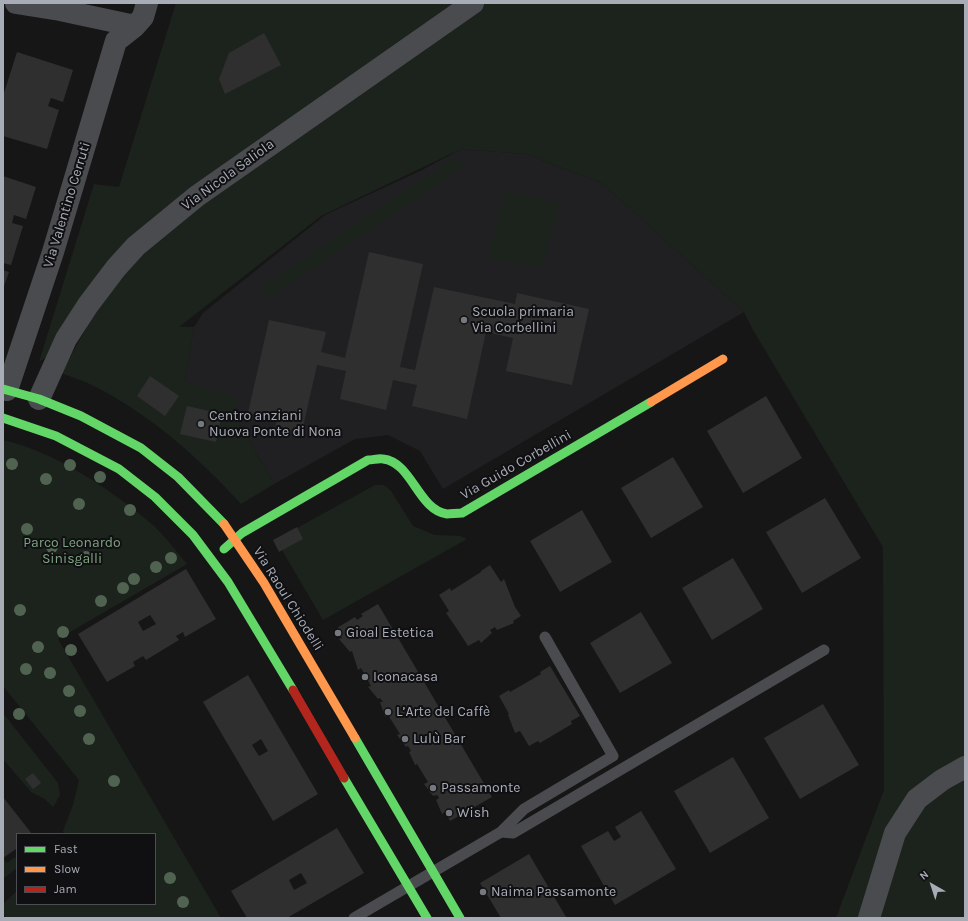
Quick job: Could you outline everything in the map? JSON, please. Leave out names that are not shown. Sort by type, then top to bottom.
[{"type":"main road","name":"Via Guido Corbellini","points":[[211,560],[242,533],[368,460],[375,458],[391,460],[399,466],[429,505],[441,513],[462,513],[723,359]]},
{"type":"main road","name":"Via Raoul Chiodelli","points":[[5,390],[39,399],[81,416],[141,448],[178,477],[221,520],[264,583],[460,918]]},
{"type":"main road","points":[[3,418],[56,436],[119,469],[155,497],[193,535],[236,596],[427,918]]},
{"type":"street","points":[[16,3],[60,10],[135,26]]},
{"type":"street","name":"Via Valentino Cerruti","points":[[5,390],[52,252],[116,41],[135,26],[143,17],[147,3]]},
{"type":"street","name":"Via Nicola Saliola","points":[[39,399],[66,339],[88,305],[116,268],[136,246],[197,196],[473,3]]},
{"type":"street","points":[[869,918],[895,833],[917,799],[942,780],[965,766]]},
{"type":"lane","points":[[354,918],[502,832],[524,809],[613,756],[545,637]]},
{"type":"lane","points":[[502,832],[513,833],[824,650]]},
{"type":"shaded area","name":"Scuola primaria Via Corbellini","points":[[461,149],[526,154],[602,183],[744,312],[443,489],[420,451],[388,435],[355,439],[274,484],[233,412],[185,381],[194,327],[203,313],[325,215],[422,170]]},
{"type":"green space","points":[[176,3],[965,3],[965,918],[836,918],[884,790],[883,547],[753,330],[744,312],[602,183],[526,154],[461,149],[321,216],[179,327],[194,327],[185,381],[238,399],[233,412],[274,484],[241,504],[190,453],[134,409],[88,383],[61,373],[87,327],[39,362],[94,184],[119,187]]},
{"type":"green space","points":[[456,156],[464,167],[267,300],[260,289]]},
{"type":"green space","points":[[505,191],[560,203],[542,268],[489,258]]},
{"type":"green space","name":"Parco Leonardo Sinisgalli","points":[[3,440],[22,445],[42,453],[101,486],[153,525],[187,564],[58,639],[221,918],[6,918],[3,912],[4,903],[16,892],[16,905],[156,905],[156,833],[64,833],[79,780],[3,686]]},
{"type":"green space","points":[[375,485],[384,485],[391,491],[413,526],[435,535],[460,536],[467,539],[323,620],[282,550],[297,528]]},
{"type":"green space","points":[[3,713],[58,783],[60,795],[53,807],[45,799],[31,792],[3,759]]},
{"type":"green space","points":[[15,857],[16,869],[3,879],[3,859],[7,863]]},
{"type":"building","points":[[264,33],[281,65],[225,94],[219,79],[229,53]]},
{"type":"building","points":[[17,52],[73,70],[63,102],[51,98],[48,106],[59,110],[47,149],[3,136],[3,96]]},
{"type":"building","points":[[3,176],[36,187],[26,219],[14,215],[12,223],[23,226],[11,265],[3,263]]},
{"type":"building","points":[[369,252],[423,264],[400,367],[415,370],[434,287],[515,304],[517,293],[589,309],[572,385],[506,371],[513,338],[486,332],[467,419],[412,406],[417,385],[393,380],[386,410],[340,399],[346,371],[317,365],[301,436],[274,431],[277,420],[248,413],[269,320],[326,332],[321,352],[345,358]]},
{"type":"building","points":[[3,270],[9,272],[3,289]]},
{"type":"building","points":[[150,376],[179,396],[165,416],[137,396]]},
{"type":"building","points":[[766,396],[802,458],[743,493],[707,431]]},
{"type":"building","name":"Centro anziani Nuova Ponte di Nona","points":[[187,406],[222,414],[216,442],[180,434]]},
{"type":"building","points":[[673,457],[703,507],[651,538],[621,488]]},
{"type":"building","points":[[825,498],[861,558],[802,593],[766,532]]},
{"type":"building","points":[[582,510],[612,562],[560,592],[530,541]]},
{"type":"building","points":[[297,527],[303,539],[279,552],[273,540]]},
{"type":"building","points":[[733,558],[763,609],[712,640],[682,588]]},
{"type":"building","points":[[490,565],[501,582],[504,579],[515,607],[521,616],[513,621],[514,623],[497,630],[495,627],[490,630],[492,633],[481,643],[479,640],[468,646],[446,613],[449,611],[439,595],[450,588],[451,591]]},
{"type":"building","points":[[186,569],[216,619],[185,637],[183,632],[176,636],[179,640],[146,660],[143,656],[133,662],[135,666],[107,682],[78,634]],"holes":[[[150,615],[156,624],[143,631],[138,622]]]},
{"type":"building","points":[[378,604],[492,797],[450,821],[445,812],[442,814],[436,800],[439,798],[437,795],[433,796],[424,784],[428,782],[417,764],[415,765],[408,746],[406,747],[397,735],[400,734],[388,715],[385,717],[380,702],[383,702],[380,698],[378,699],[368,687],[371,686],[361,668],[358,670],[352,651],[350,652],[339,639],[342,638],[337,628],[355,617],[357,620],[363,616],[361,614]]},
{"type":"building","points":[[641,612],[672,663],[620,693],[590,643]]},
{"type":"building","points":[[550,666],[580,716],[571,721],[572,724],[540,743],[538,741],[529,746],[520,731],[515,733],[508,715],[509,714],[499,696],[509,690],[510,692],[541,674],[540,672]]},
{"type":"building","points":[[248,675],[318,794],[273,821],[203,702]],"holes":[[[261,739],[268,751],[259,756],[252,745]]]},
{"type":"building","points":[[823,704],[859,765],[800,799],[764,738]]},
{"type":"building","points":[[733,757],[769,818],[710,853],[674,791]]},
{"type":"building","points":[[33,773],[41,783],[33,789],[25,779]]},
{"type":"building","points":[[3,797],[31,833],[16,833],[16,849],[3,858]]},
{"type":"building","points":[[641,811],[676,869],[615,905],[581,846],[608,831],[614,841],[621,837],[615,827]]},
{"type":"building","points":[[337,828],[364,873],[287,918],[247,918],[231,891]],"holes":[[[301,873],[307,883],[294,890],[289,880]]]},
{"type":"building","points":[[529,854],[566,917],[501,918],[480,883]]},
{"type":"traffic: fast","points":[[3,389],[39,399],[81,416],[141,448],[178,477],[224,524]]},
{"type":"traffic: fast","points":[[224,549],[242,533],[368,460],[381,459],[393,462],[401,468],[422,496],[437,511],[447,514],[462,513],[651,402]]},
{"type":"traffic: fast","points":[[3,418],[56,436],[119,469],[155,497],[193,535],[228,582],[293,690]]},
{"type":"traffic: fast","points":[[355,738],[460,918]]},
{"type":"traffic: fast","points":[[344,778],[427,918]]},
{"type":"traffic: slow","points":[[651,402],[723,359]]},
{"type":"traffic: slow","points":[[224,524],[264,583],[355,738]]},
{"type":"traffic: jam","points":[[293,690],[344,778]]},
{"type":"place","name":"Scuola primaria Via Corbellini","points":[[464,320]]},
{"type":"place","name":"Centro anziani Nuova Ponte di Nona","points":[[201,424]]},
{"type":"place","name":"Gioal Estetica","points":[[338,633]]},
{"type":"place","name":"Iconacasa","points":[[365,677]]},
{"type":"place","name":"L’Arte del Caffè","points":[[388,712]]},
{"type":"place","name":"Lulù Bar","points":[[405,739]]},
{"type":"place","name":"Passamonte","points":[[433,788]]},
{"type":"place","name":"Wish","points":[[449,813]]},
{"type":"place","name":"Naima Passamonte","points":[[483,892]]}]
